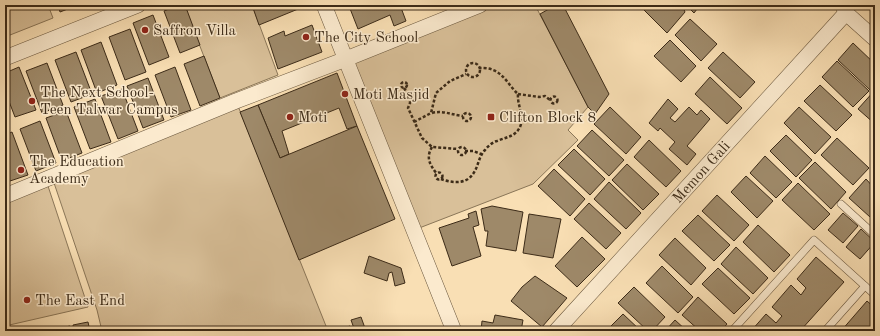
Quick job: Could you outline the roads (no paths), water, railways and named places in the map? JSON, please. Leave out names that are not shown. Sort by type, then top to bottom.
[{"type":"street","points":[[5,58],[121,8],[138,5]]},
{"type":"street","points":[[324,5],[454,331]]},
{"type":"street","points":[[5,196],[236,101],[480,5]]},
{"type":"street","points":[[845,9],[875,39]]},
{"type":"street","name":"Memon Gali","points":[[556,331],[845,9]]},
{"type":"lane","points":[[841,204],[875,234]]},
{"type":"lane","points":[[732,331],[814,240],[875,295]]},
{"type":"lane","points":[[825,331],[865,286]]},
{"type":"place","name":"Saffron Villa","points":[[145,30]]},
{"type":"place","name":"The City School","points":[[306,37]]},
{"type":"place","name":"Moti Masjid","points":[[345,94]]},
{"type":"place","name":"The Next School- Teen Talwar Campus","points":[[32,101]]},
{"type":"place","name":"Moti","points":[[290,117]]},
{"type":"place","name":"Clifton Block 8","points":[[491,117]]},
{"type":"place","name":"The Education Academy","points":[[21,170]]},
{"type":"place","name":"The East End","points":[[27,300]]}]
